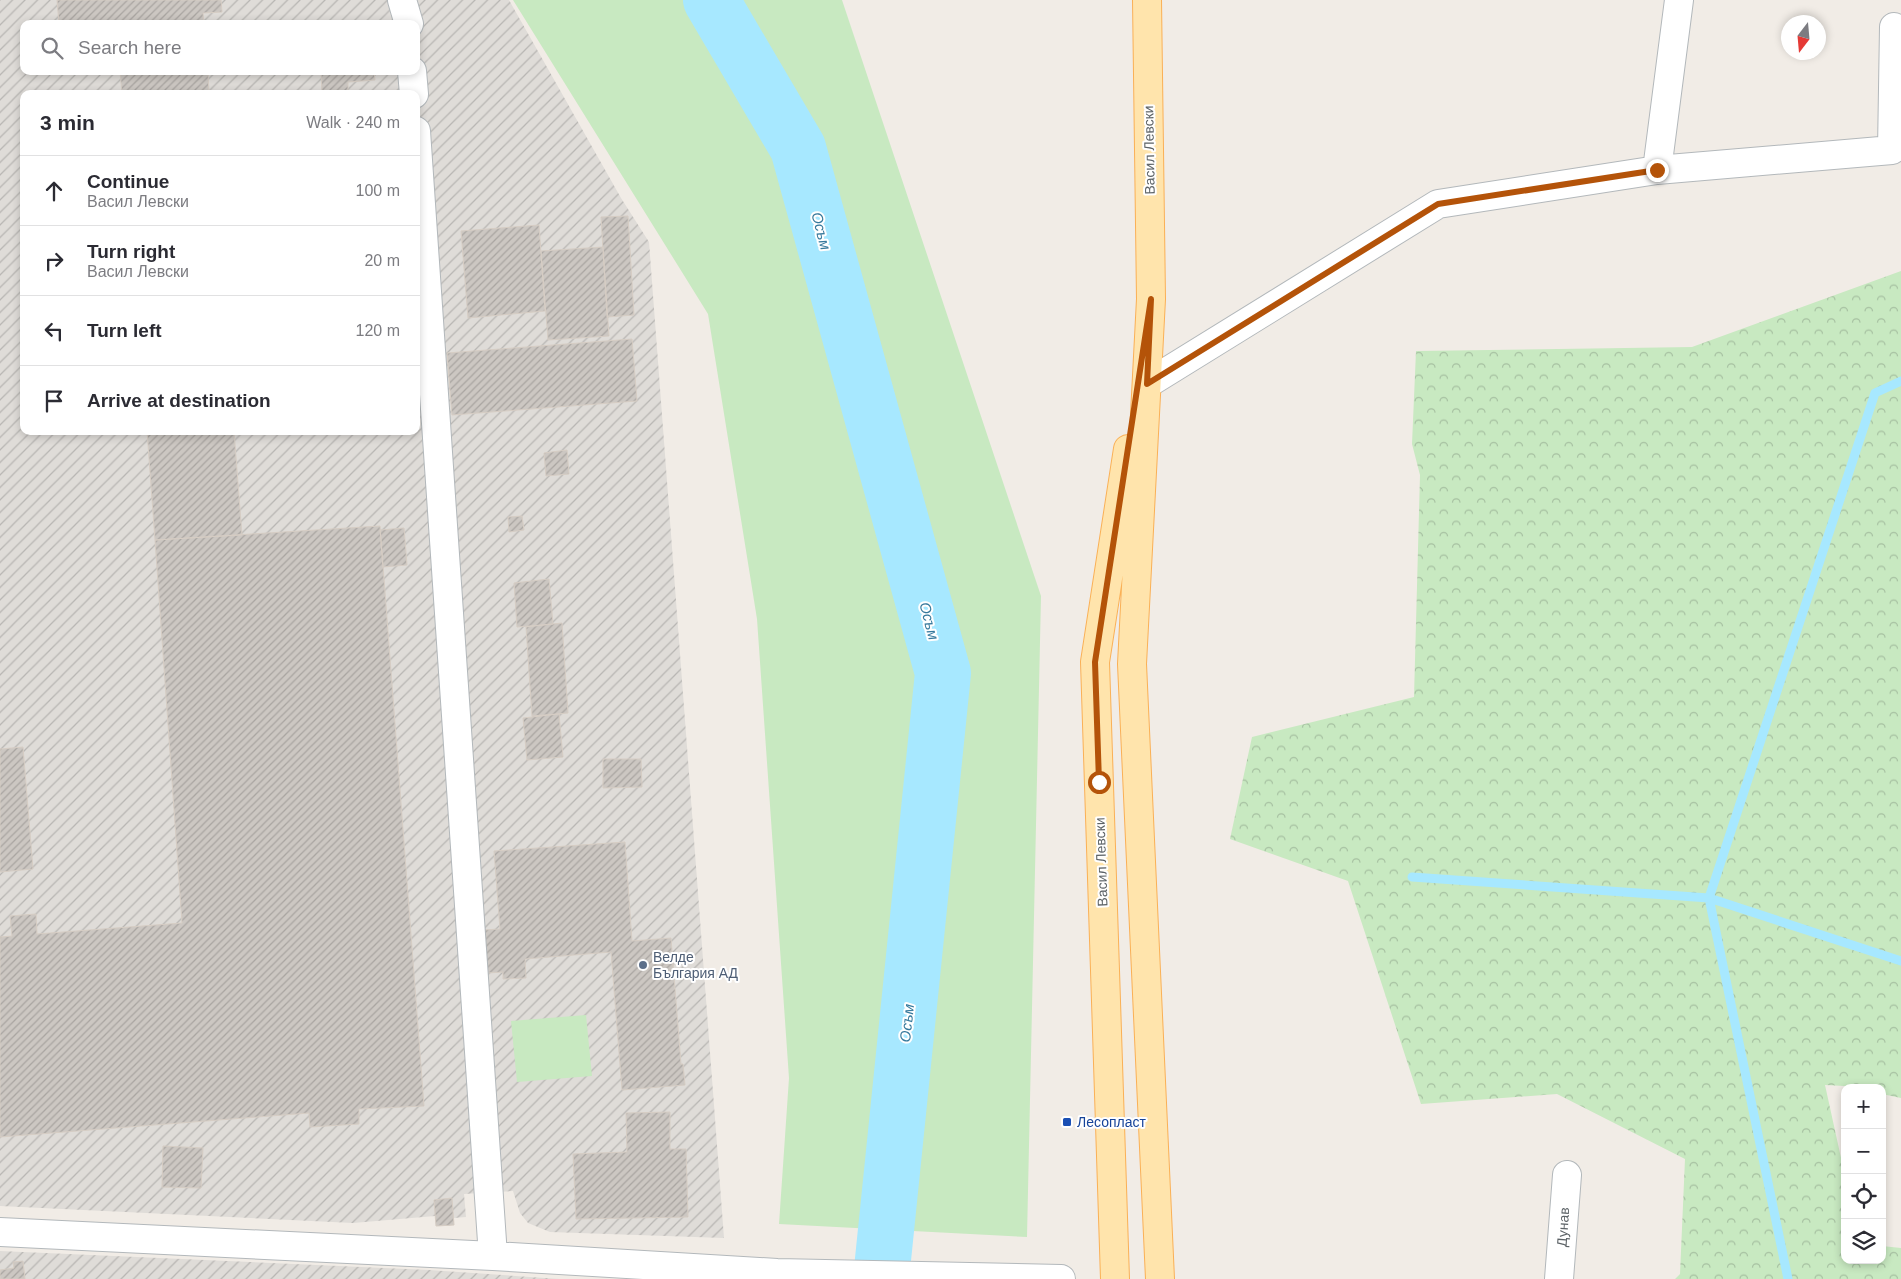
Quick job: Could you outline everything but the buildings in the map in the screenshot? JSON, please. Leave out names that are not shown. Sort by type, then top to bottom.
[{"type":"main road","name":"Васил Левски","points":[[1147,0],[1151,299],[1132,664],[1160,1279]]},
{"type":"main road","name":"Васил Левски","points":[[1115,1279],[1095,662],[1151,299]]},
{"type":"street","points":[[402,0],[408,20]]},
{"type":"street","points":[[1657,170],[1679,0]]},
{"type":"street","points":[[1147,384],[1438,204],[1657,170],[1892,150],[1894,27]]},
{"type":"street","points":[[412,75],[414,90]]},
{"type":"street","points":[[420,190],[492,1256]]},
{"type":"street","name":"Дунав","points":[[1559,1279],[1567,1175]]},
{"type":"street","points":[[0,1232],[492,1256],[632,1272],[777,1272],[1062,1279]]},
{"type":"shaded area","name":"Велде България АД","points":[[0,0],[509,0],[621,198],[649,242],[724,1238],[550,1232],[528,1223],[520,1213],[513,1191],[464,1194],[466,1217],[454,1218],[454,1225],[436,1226],[435,1216],[353,1223],[0,1206]]},
{"type":"shaded area","points":[[0,1251],[429,1270],[559,1279],[0,1279]]},
{"type":"green space","points":[[513,0],[842,0],[1041,596],[1027,1237],[779,1224],[789,1078],[757,619],[708,314]]},
{"type":"green space","points":[[1901,271],[1901,1098],[1886,1095],[1886,1084],[1825,1085],[1841,1158],[1841,1264],[1886,1264],[1886,1246],[1901,1248],[1901,1279],[1675,1279],[1680,1274],[1685,1159],[1557,1094],[1421,1104],[1348,881],[1230,839],[1252,737],[1414,697],[1420,475],[1412,444],[1416,351],[1692,347]]},
{"type":"green space","points":[[586,1015],[592,1076],[517,1082],[511,1021]]},
{"type":"waterway","name":"Осъм","points":[[711,0],[798,148],[943,673],[881,1279]]},
{"type":"waterway","points":[[1412,877],[1709,898],[1875,393],[1901,381]]},
{"type":"waterway","points":[[1788,1279],[1709,898],[1901,961]]},
{"type":"place","name":"Велде България АД","points":[[643,965]]},
{"type":"place","name":"Лесопласт","points":[[1067,1122]]},
{"type":"route","points":[[1099,782],[1095,662],[1151,299],[1147,384],[1438,204],[1657,170]]}]
